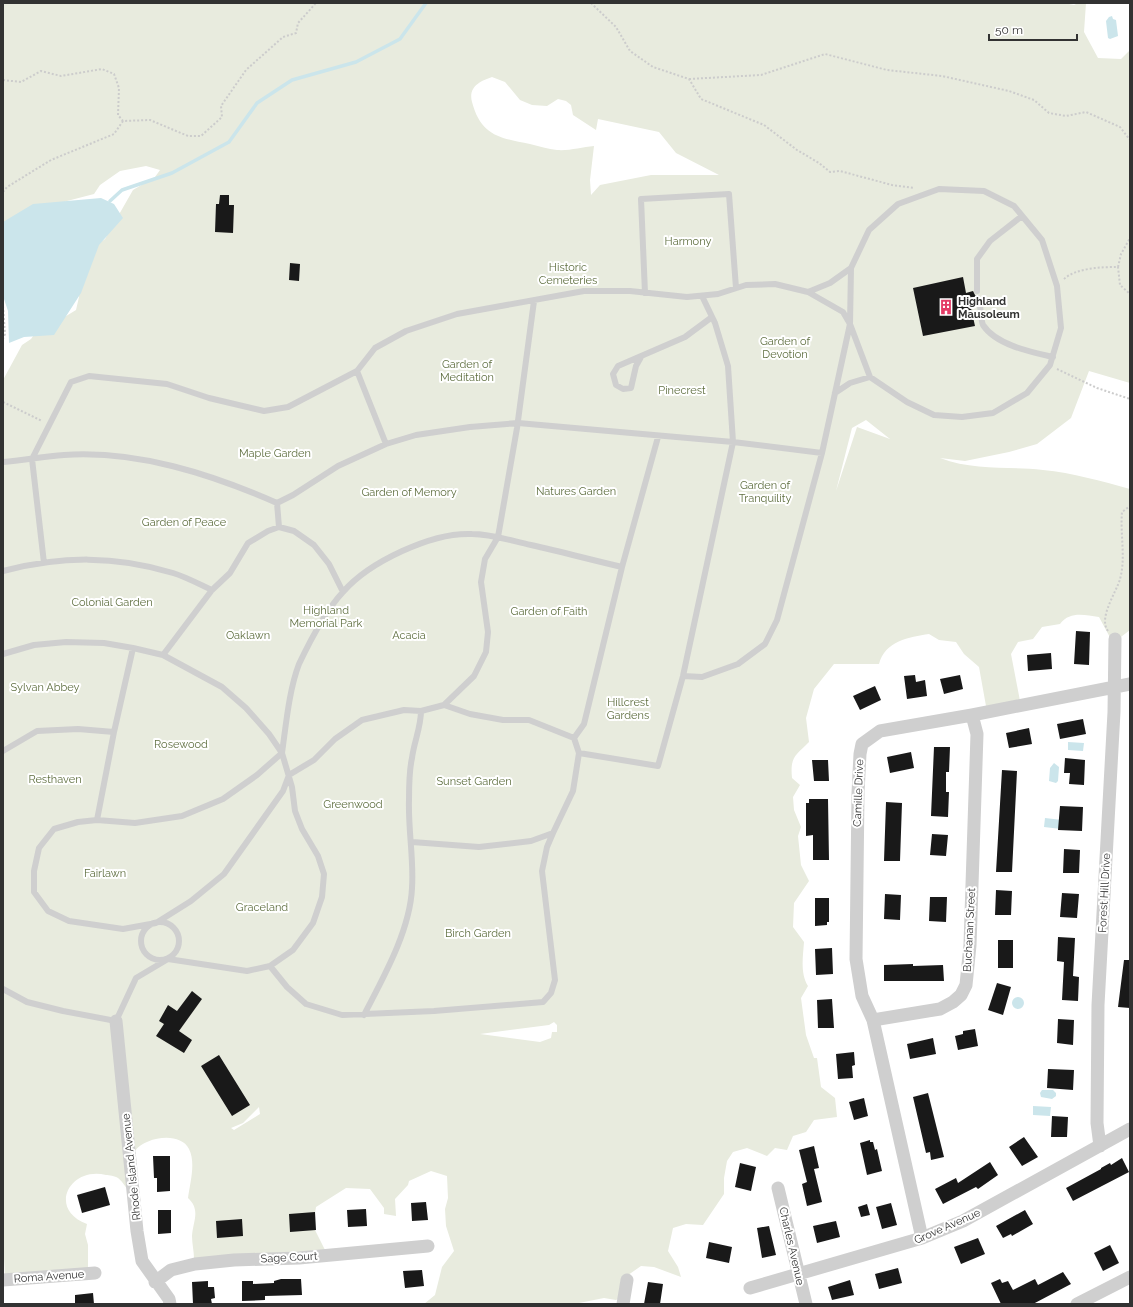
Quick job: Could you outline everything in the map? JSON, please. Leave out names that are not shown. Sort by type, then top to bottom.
[{"type":"street","name":"Forest Hill Drive","points":[[1100,1146],[1097,1123],[1098,1005],[1114,688],[1114,639]]},
{"type":"street","name":"Camille Drive","points":[[873,1020],[862,996],[856,959],[858,793],[862,744],[880,731],[972,715],[1130,684]]},
{"type":"street","name":"Buchanan Street","points":[[873,1020],[940,1009],[953,1002],[961,995],[966,984],[970,945],[977,734],[972,715]]},
{"type":"street","points":[[873,1020],[922,1238]]},
{"type":"street","name":"Rhode Island Avenue","points":[[116,1021],[137,1231],[142,1261],[169,1299],[170,1304]]},
{"type":"street","name":"Grove Avenue","points":[[750,1288],[922,1238],[963,1221],[1130,1129]]},
{"type":"street","name":"Charles Avenue","points":[[778,1188],[806,1304]]},
{"type":"street","name":"Sage Court","points":[[156,1282],[171,1270],[195,1264],[234,1260],[299,1258],[428,1246]]},
{"type":"street","name":"Roma Avenue","points":[[3,1280],[95,1273]]},
{"type":"street","points":[[1077,1304],[1096,1300],[1130,1277]]},
{"type":"street","points":[[623,1304],[627,1280]]},
{"type":"lane","points":[[683,676],[702,677],[738,664],[765,644],[777,620],[822,453],[835,393],[850,324],[851,268],[869,230],[898,204],[939,189],[984,191],[1014,206],[1042,240],[1057,286],[1061,328],[1050,365],[1027,393],[993,413],[962,417],[934,415],[907,402],[879,382],[870,378],[850,383],[835,393]]},
{"type":"lane","points":[[645,293],[641,199],[729,194],[736,288]]},
{"type":"lane","points":[[977,291],[977,259],[990,241],[1022,216]]},
{"type":"lane","points":[[808,292],[830,283],[851,268]]},
{"type":"lane","points":[[44,563],[32,459],[51,425],[71,382],[89,376],[167,384],[209,398],[264,411],[288,407],[357,371],[375,348],[406,331],[457,314],[584,291],[645,293],[687,297],[718,294],[746,285],[775,284],[808,292],[843,312],[850,324],[870,378]]},
{"type":"lane","points":[[579,753],[658,766],[683,676],[733,442],[728,366],[712,317],[702,296]]},
{"type":"lane","points":[[3,654],[34,645],[66,642],[104,643],[163,655],[222,687],[246,708],[269,734],[282,753],[289,774],[292,787],[295,811],[302,830],[318,856],[324,874],[322,897],[313,923],[293,950],[270,966],[246,971],[168,959],[162,960],[150,957],[142,948],[142,935],[150,925],[156,923],[191,901],[224,874],[283,791],[289,774],[314,760],[335,739],[362,720],[404,710],[421,711],[444,705],[474,676],[486,652],[488,632],[481,582],[485,559],[498,537],[518,424],[534,301]]},
{"type":"lane","points":[[980,306],[983,324],[1000,340],[1028,352],[1053,357]]},
{"type":"lane","points":[[641,357],[636,366],[632,388],[623,389],[616,385],[613,374],[618,366],[685,337],[712,317]]},
{"type":"lane","points":[[357,371],[386,444]]},
{"type":"lane","points":[[3,462],[64,455],[124,457],[169,466],[222,481],[277,503],[293,495],[338,466],[386,444],[416,435],[470,427],[518,424],[658,437],[733,442],[822,453]]},
{"type":"lane","points":[[574,738],[584,724],[622,567],[658,437]]},
{"type":"lane","points":[[277,503],[279,527]]},
{"type":"lane","points":[[163,655],[212,590],[230,573],[248,543],[268,531],[279,527],[294,531],[314,545],[329,564],[342,592]]},
{"type":"lane","points":[[3,989],[26,1002],[63,1012],[116,1021],[136,978],[168,959],[177,950],[179,938],[173,927],[162,922],[123,929],[69,921],[48,911],[34,892],[34,871],[39,848],[54,829],[78,822],[97,820],[135,823],[182,816],[223,799],[256,775],[282,753],[290,703],[299,665],[317,630],[342,592],[366,571],[403,551],[441,537],[472,534],[498,537],[622,567]]},
{"type":"lane","points":[[3,571],[44,563],[103,559],[173,573],[212,590]]},
{"type":"lane","points":[[97,820],[114,732],[133,648]]},
{"type":"lane","points":[[270,966],[287,987],[306,1004],[342,1014],[364,1015],[543,1002],[551,993],[555,980],[542,871],[547,847],[573,791],[579,753],[574,738],[530,720],[503,720],[470,714],[444,705]]},
{"type":"lane","points":[[364,1015],[385,975],[406,924],[412,890],[412,842],[409,801],[412,758],[421,725],[421,711]]},
{"type":"lane","points":[[3,751],[37,731],[78,729],[114,732]]},
{"type":"lane","points":[[412,842],[479,847],[531,841],[553,833]]},
{"type":"path","points":[[123,121],[150,120],[188,136],[201,136],[222,117],[221,106],[246,70],[283,37],[296,33],[298,23],[316,3]]},
{"type":"path","points":[[591,3],[616,27],[630,51],[653,67],[689,79],[761,75],[825,54],[887,70],[942,76],[1009,91],[1034,100],[1049,113],[1066,116],[1086,112],[1120,127],[1130,140]]},
{"type":"path","points":[[3,80],[21,82],[41,71],[61,76],[102,69],[114,74],[119,88],[118,115],[123,121]]},
{"type":"path","points":[[689,79],[701,99],[764,125],[798,150],[819,162],[830,172],[840,171],[892,185],[910,186],[926,194]]},
{"type":"path","points":[[3,192],[50,160],[114,134],[123,121]]},
{"type":"path","points":[[1130,238],[1121,254],[1118,267],[1120,285],[1130,294]]},
{"type":"path","points":[[1057,286],[1070,274],[1105,267],[1118,267]]},
{"type":"path","points":[[3,306],[5,334],[3,338]]},
{"type":"path","points":[[1050,365],[1069,376],[1090,385],[1130,399]]},
{"type":"path","points":[[3,402],[51,425]]},
{"type":"path","points":[[1114,639],[1105,628],[1106,610],[1114,595],[1120,577],[1123,550],[1121,528],[1122,512],[1130,506]]},
{"type":"green space","points":[[3,3],[1064,3],[1074,5],[1078,3],[1086,3],[1084,32],[1098,58],[1121,59],[1130,50],[1130,383],[1089,371],[1071,418],[1037,444],[1009,452],[965,461],[940,458],[966,465],[1043,470],[1065,473],[1130,489],[1130,630],[1113,643],[1099,617],[1078,615],[1068,617],[1060,624],[1042,627],[1033,639],[1018,642],[1011,654],[1020,701],[986,706],[979,667],[964,654],[956,642],[939,640],[929,634],[906,639],[892,645],[882,656],[879,664],[834,664],[814,689],[806,718],[809,742],[794,757],[792,765],[792,778],[800,785],[793,797],[794,810],[801,827],[798,836],[801,865],[809,881],[794,903],[793,927],[804,942],[803,970],[805,981],[808,986],[801,998],[806,1035],[814,1058],[817,1058],[821,1087],[835,1098],[837,1117],[814,1120],[806,1132],[793,1136],[787,1150],[775,1148],[767,1156],[747,1148],[733,1152],[727,1161],[724,1178],[724,1194],[703,1225],[686,1224],[673,1228],[668,1251],[678,1267],[681,1277],[654,1267],[641,1266],[621,1280],[618,1299],[616,1300],[604,1298],[574,1304],[424,1304],[435,1295],[442,1267],[454,1251],[446,1226],[445,1209],[448,1198],[447,1176],[431,1171],[409,1181],[408,1185],[395,1199],[396,1216],[384,1214],[384,1208],[370,1189],[346,1188],[316,1207],[313,1226],[326,1252],[194,1259],[192,1236],[195,1211],[192,1202],[188,1198],[192,1173],[191,1155],[185,1143],[171,1138],[162,1138],[146,1142],[135,1151],[131,1164],[128,1190],[117,1177],[93,1174],[82,1177],[68,1190],[66,1200],[68,1209],[75,1217],[87,1224],[85,1234],[88,1245],[88,1274],[5,1277],[3,1240],[3,380],[22,345],[31,339],[38,329],[58,321],[76,310],[79,297],[77,275],[94,247],[105,239],[133,190],[155,177],[160,170],[146,166],[120,171],[100,185],[94,194],[67,201],[3,227]],"holes":[[[492,77],[505,82],[520,100],[532,105],[547,106],[558,99],[566,101],[571,105],[573,115],[596,130],[598,119],[659,132],[676,153],[719,175],[651,175],[600,185],[591,195],[590,180],[594,146],[557,150],[510,140],[493,134],[486,129],[481,122],[476,113],[471,97],[473,89],[476,85]],[[866,420],[890,439],[857,427],[836,491],[852,428]],[[554,1022],[557,1025],[557,1032],[552,1032],[551,1038],[540,1042],[480,1034],[549,1025]],[[259,1107],[260,1114],[234,1130],[231,1128],[243,1123]]]},
{"type":"water","points":[[1112,16],[1113,19],[1116,20],[1118,36],[1110,39],[1108,38],[1106,21]]},
{"type":"water","points":[[101,198],[114,204],[123,218],[99,245],[81,293],[54,335],[24,337],[9,343],[8,311],[3,296],[3,222],[33,204]]},
{"type":"water","points":[[1068,742],[1084,743],[1083,751],[1068,750]]},
{"type":"water","points":[[1054,763],[1059,767],[1058,781],[1056,783],[1049,781],[1050,768]]},
{"type":"water","points":[[1045,818],[1062,820],[1061,829],[1044,827]]},
{"type":"water","points":[[1020,997],[1023,998],[1023,1008],[1016,1009],[1013,1008],[1012,1001],[1013,998]]},
{"type":"water","points":[[1042,1090],[1053,1090],[1056,1093],[1056,1096],[1052,1099],[1041,1097],[1040,1093]]},
{"type":"water","points":[[1033,1106],[1051,1107],[1050,1116],[1033,1115]]},
{"type":"building","points":[[220,195],[229,195],[229,205],[234,205],[233,233],[215,232],[216,204],[219,204]]},
{"type":"building","points":[[290,263],[300,264],[299,281],[289,280]]},
{"type":"building","name":"Highland Mausoleum","points":[[963,277],[966,293],[973,291],[975,295],[979,295],[981,302],[977,303],[976,307],[971,308],[975,326],[923,336],[913,288]]},
{"type":"building","points":[[1076,631],[1090,632],[1089,665],[1074,664]]},
{"type":"building","points":[[1051,653],[1052,669],[1028,671],[1027,655]]},
{"type":"building","points":[[915,675],[916,682],[925,680],[927,696],[907,699],[904,676]]},
{"type":"building","points":[[960,675],[963,689],[944,694],[940,679]]},
{"type":"building","points":[[875,686],[881,700],[860,710],[853,696]]},
{"type":"building","points":[[1083,719],[1086,734],[1060,739],[1057,724]]},
{"type":"building","points":[[1029,728],[1032,744],[1009,748],[1006,733]]},
{"type":"building","points":[[934,747],[950,747],[949,772],[946,772],[946,792],[949,792],[948,817],[931,816]]},
{"type":"building","points":[[911,752],[914,768],[890,773],[887,757]]},
{"type":"building","points":[[1065,758],[1085,760],[1084,785],[1069,784],[1070,773],[1064,773]]},
{"type":"building","points":[[812,760],[828,760],[829,781],[814,781]]},
{"type":"building","points":[[1002,770],[1017,771],[1012,872],[996,872]]},
{"type":"building","points":[[809,799],[828,799],[829,860],[813,860],[813,835],[806,836],[806,803],[809,803]]},
{"type":"building","points":[[886,802],[902,803],[900,861],[884,861]]},
{"type":"building","points":[[1060,806],[1083,807],[1082,831],[1058,830]]},
{"type":"building","points":[[932,834],[948,835],[946,856],[930,855]]},
{"type":"building","points":[[1064,849],[1080,850],[1079,873],[1063,873]]},
{"type":"building","points":[[996,890],[1012,891],[1011,915],[995,915]]},
{"type":"building","points":[[1062,893],[1079,894],[1077,918],[1060,917]]},
{"type":"building","points":[[885,894],[901,895],[900,920],[884,919]]},
{"type":"building","points":[[930,897],[947,897],[946,922],[929,921]]},
{"type":"building","points":[[815,898],[829,898],[829,922],[827,922],[827,925],[815,926]]},
{"type":"building","points":[[1058,937],[1075,938],[1073,976],[1079,977],[1078,1001],[1062,1000],[1064,962],[1057,961]]},
{"type":"building","points":[[998,940],[1013,940],[1013,968],[998,968]]},
{"type":"building","points":[[832,948],[833,974],[816,975],[815,949]]},
{"type":"building","points":[[1124,960],[1130,960],[1130,1008],[1118,1007]]},
{"type":"building","points":[[913,964],[913,966],[943,965],[944,981],[884,981],[884,965]]},
{"type":"building","points":[[997,983],[1011,987],[1003,1015],[988,1010]]},
{"type":"building","points":[[192,991],[202,999],[179,1031],[192,1040],[184,1053],[156,1036],[164,1024],[159,1021],[168,1005],[177,1011]]},
{"type":"building","points":[[832,999],[834,1028],[818,1028],[817,1000]]},
{"type":"building","points":[[1058,1019],[1074,1020],[1073,1045],[1057,1043]]},
{"type":"building","points":[[975,1029],[978,1046],[958,1050],[955,1036],[963,1034],[963,1031]]},
{"type":"building","points":[[933,1038],[936,1054],[910,1059],[907,1044]]},
{"type":"building","points":[[854,1052],[855,1065],[852,1066],[853,1078],[838,1079],[836,1054]]},
{"type":"building","points":[[219,1055],[250,1105],[232,1116],[201,1066]]},
{"type":"building","points":[[1048,1069],[1074,1070],[1073,1090],[1047,1088]]},
{"type":"building","points":[[928,1093],[944,1157],[931,1160],[930,1152],[926,1153],[913,1097]]},
{"type":"building","points":[[864,1098],[868,1116],[854,1120],[849,1102]]},
{"type":"building","points":[[1052,1116],[1068,1117],[1067,1137],[1051,1137]]},
{"type":"building","points":[[1024,1137],[1038,1157],[1022,1166],[1009,1147]]},
{"type":"building","points":[[870,1140],[870,1142],[873,1142],[875,1150],[877,1149],[882,1171],[867,1175],[860,1143]]},
{"type":"building","points":[[814,1146],[819,1168],[814,1169],[822,1202],[807,1206],[802,1184],[807,1182],[799,1150]]},
{"type":"building","points":[[153,1156],[170,1156],[170,1191],[157,1192],[157,1178],[154,1178]]},
{"type":"building","points":[[1122,1158],[1129,1172],[1073,1201],[1066,1188],[1110,1163],[1111,1165]]},
{"type":"building","points":[[990,1162],[998,1175],[978,1189],[976,1187],[943,1204],[935,1189],[956,1178],[958,1183]]},
{"type":"building","points":[[740,1163],[756,1167],[751,1191],[735,1187]]},
{"type":"building","points":[[105,1187],[110,1205],[82,1213],[77,1195]]},
{"type":"building","points":[[426,1202],[428,1220],[412,1221],[411,1203]]},
{"type":"building","points":[[891,1203],[897,1225],[882,1229],[876,1207]]},
{"type":"building","points":[[867,1204],[870,1215],[861,1217],[858,1207]]},
{"type":"building","points":[[366,1209],[367,1226],[348,1227],[347,1210]]},
{"type":"building","points":[[158,1210],[171,1210],[171,1233],[158,1234]]},
{"type":"building","points":[[1025,1210],[1033,1224],[1012,1236],[1011,1234],[1003,1238],[996,1226]]},
{"type":"building","points":[[315,1212],[316,1230],[290,1232],[289,1214]]},
{"type":"building","points":[[242,1219],[243,1236],[217,1238],[216,1221]]},
{"type":"building","points":[[836,1221],[840,1237],[817,1243],[813,1226]]},
{"type":"building","points":[[769,1226],[776,1255],[762,1258],[757,1228]]},
{"type":"building","points":[[978,1238],[985,1254],[961,1264],[954,1247]]},
{"type":"building","points":[[709,1242],[732,1247],[729,1263],[706,1258]]},
{"type":"building","points":[[1110,1245],[1119,1263],[1103,1271],[1094,1253]]},
{"type":"building","points":[[898,1268],[902,1283],[879,1289],[875,1274]]},
{"type":"building","points":[[422,1270],[424,1286],[405,1288],[403,1271]]},
{"type":"building","points":[[1063,1272],[1071,1284],[1033,1304],[1001,1304],[991,1283],[1000,1279],[1002,1283],[1008,1281],[1013,1290],[1035,1279],[1038,1285]]},
{"type":"building","points":[[281,1279],[301,1279],[302,1295],[265,1296],[265,1300],[242,1301],[242,1281],[253,1281],[253,1284],[274,1283],[274,1281]]},
{"type":"building","points":[[850,1280],[854,1295],[832,1300],[828,1287]]},
{"type":"building","points":[[208,1281],[208,1287],[214,1287],[215,1298],[211,1299],[212,1304],[193,1304],[192,1282]]},
{"type":"building","points":[[648,1282],[663,1284],[660,1304],[644,1304]]},
{"type":"building","points":[[93,1293],[94,1304],[75,1304],[75,1295]]},
{"type":"waterway","points":[[110,201],[122,190],[172,173],[229,142],[257,103],[292,80],[356,62],[400,39],[426,3]]},
{"type":"place","name":"Highland Mausoleum","points":[[946,307]]},
{"type":"park label","name":"Harmony","points":[[688,241]]},
{"type":"park label","name":"Historic Cemeteries","points":[[568,273]]},
{"type":"park label","name":"Garden of Devotion","points":[[785,347]]},
{"type":"park label","name":"Garden of Meditation","points":[[467,370]]},
{"type":"park label","name":"Pinecrest","points":[[682,390]]},
{"type":"park label","name":"Maple Garden","points":[[275,453]]},
{"type":"park label","name":"Natures Garden","points":[[576,491]]},
{"type":"park label","name":"Garden of Tranquility","points":[[765,491]]},
{"type":"park label","name":"Garden of Memory","points":[[409,492]]},
{"type":"park label","name":"Garden of Peace","points":[[184,522]]},
{"type":"park label","name":"Colonial Garden","points":[[112,602]]},
{"type":"park label","name":"Garden of Faith","points":[[549,611]]},
{"type":"park label","name":"Highland Memorial Park","points":[[326,616]]},
{"type":"park label","name":"Oaklawn","points":[[248,635]]},
{"type":"park label","name":"Acacia","points":[[409,635]]},
{"type":"park label","name":"Sylvan Abbey","points":[[45,687]]},
{"type":"park label","name":"Hillcrest Gardens","points":[[628,708]]},
{"type":"park label","name":"Rosewood","points":[[181,744]]},
{"type":"park label","name":"Resthaven","points":[[55,779]]},
{"type":"park label","name":"Sunset Garden","points":[[474,781]]},
{"type":"park label","name":"Greenwood","points":[[353,804]]},
{"type":"park label","name":"Fairlawn","points":[[105,873]]},
{"type":"park label","name":"Graceland","points":[[262,907]]},
{"type":"park label","name":"Birch Garden","points":[[478,933]]}]
